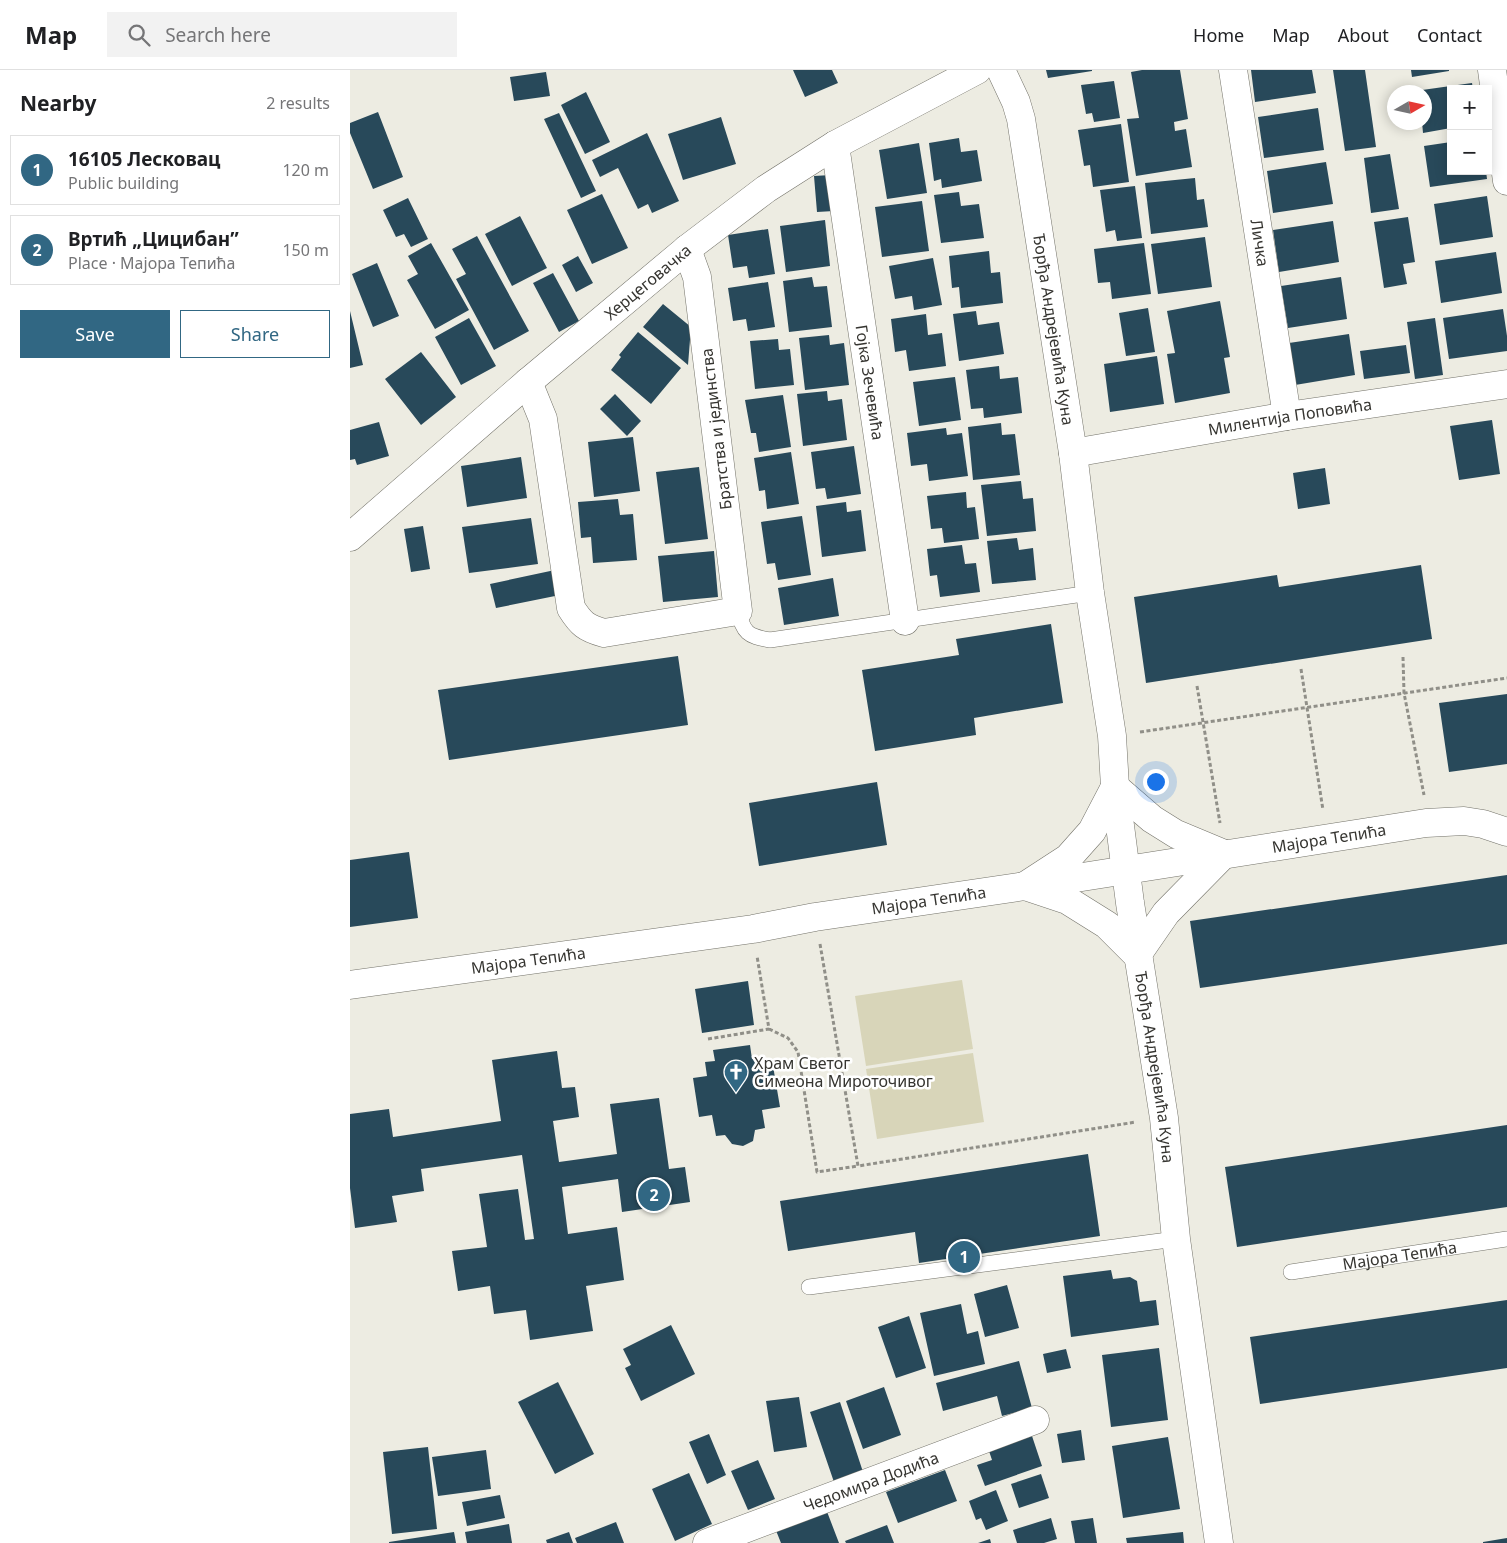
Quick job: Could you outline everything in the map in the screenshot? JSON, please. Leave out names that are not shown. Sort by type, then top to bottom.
[{"type":"street","name":"Херцеговачка","points":[[350,537],[528,382],[687,250],[766,189],[835,145],[977,70]]},
{"type":"street","name":"Ђорђа Андрејевића Куна","points":[[1001,70],[1016,102],[1021,119],[1073,453],[1090,593],[1112,736],[1115,787],[1137,954],[1164,1118],[1176,1239],[1219,1543]]},
{"type":"street","name":"Личка","points":[[1233,70],[1287,416]]},
{"type":"street","points":[[1492,70],[1507,181]]},
{"type":"street","name":"Гојка Зечевића","points":[[835,145],[905,621]]},
{"type":"street","name":"Братства и јединства","points":[[687,250],[697,277],[738,611]]},
{"type":"street","points":[[528,382],[543,419],[571,608],[579,621],[589,629],[604,633],[738,611]]},
{"type":"street","name":"Милентија Поповића","points":[[1073,453],[1287,416],[1507,384]]},
{"type":"street","points":[[1115,787],[1152,819],[1176,834],[1222,841],[1137,954],[1107,925],[1067,900],[1025,886],[1068,858],[1092,831],[1115,787]]},
{"type":"street","name":"Мајора Тепића","points":[[350,985],[753,929],[815,917],[1126,870],[1222,841],[1464,821],[1483,824],[1507,832]]},
{"type":"street","name":"Чедомира Додића","points":[[707,1543],[1035,1420]]},
{"type":"lane","points":[[738,611],[742,628],[753,637],[770,640],[1090,593]]},
{"type":"lane","points":[[809,1287],[1176,1239]]},
{"type":"lane","name":"Мајора Тепића","points":[[1291,1272],[1507,1239]]},
{"type":"path","points":[[1402,657],[1404,693],[1424,796]]},
{"type":"path","points":[[1300,669],[1308,707],[1323,810]]},
{"type":"path","points":[[1112,736],[1507,678]]},
{"type":"path","points":[[1197,686],[1222,841]]},
{"type":"path","points":[[815,917],[858,1166]]},
{"type":"path","points":[[753,929],[769,1029]]},
{"type":"path","points":[[708,1039],[769,1029],[788,1038],[798,1052],[817,1172],[1164,1118]]},
{"type":"shaded area","points":[[962,980],[973,1049],[866,1066],[855,996]]},
{"type":"shaded area","points":[[973,1053],[984,1122],[877,1139],[866,1069]]},
{"type":"building","points":[[793,70],[832,70],[838,83],[805,97]]},
{"type":"building","points":[[1046,70],[1092,70],[1092,71],[1048,78]]},
{"type":"building","points":[[1142,70],[1180,70],[1188,119],[1174,122],[1175,131],[1186,129],[1192,167],[1136,176],[1127,119],[1139,118],[1131,72]]},
{"type":"building","points":[[1251,70],[1312,70],[1316,93],[1255,102]]},
{"type":"building","points":[[1333,70],[1365,70],[1376,147],[1345,151]]},
{"type":"building","points":[[1411,70],[1449,70],[1449,71],[1412,77]]},
{"type":"building","points":[[546,72],[550,96],[514,101],[510,77]]},
{"type":"building","points":[[1114,81],[1120,118],[1094,122],[1092,113],[1086,114],[1081,85]]},
{"type":"building","points":[[1447,87],[1447,129],[1423,133],[1423,130],[1432,130],[1432,89]]},
{"type":"building","points":[[586,92],[610,142],[585,154],[561,105]]},
{"type":"building","points":[[1318,108],[1324,150],[1264,158],[1258,117]]},
{"type":"building","points":[[378,112],[403,177],[373,189],[350,133],[350,123]]},
{"type":"building","points":[[559,113],[596,191],[581,198],[544,119]]},
{"type":"building","points":[[721,117],[736,164],[683,180],[668,134]]},
{"type":"building","points":[[1121,124],[1129,182],[1093,187],[1090,165],[1084,166],[1078,130]]},
{"type":"building","points":[[647,133],[679,201],[652,213],[648,204],[638,209],[618,168],[600,177],[592,160]]},
{"type":"building","points":[[959,138],[961,152],[977,150],[982,181],[942,188],[941,179],[934,181],[929,143]]},
{"type":"building","points":[[919,143],[927,193],[887,199],[879,150]]},
{"type":"building","points":[[1447,143],[1447,175],[1486,175],[1487,179],[1430,187],[1424,146]]},
{"type":"building","points":[[1390,154],[1399,209],[1371,213],[1364,158]]},
{"type":"building","points":[[1326,162],[1333,204],[1273,213],[1267,171]]},
{"type":"building","points":[[831,175],[834,211],[817,212],[814,176]]},
{"type":"building","points":[[1195,178],[1197,200],[1204,199],[1208,227],[1151,234],[1145,183]]},
{"type":"building","points":[[1135,186],[1142,238],[1117,241],[1115,230],[1106,232],[1100,190]]},
{"type":"building","points":[[959,192],[961,206],[979,204],[984,238],[941,243],[934,195]]},
{"type":"building","points":[[602,194],[628,248],[592,264],[567,210]]},
{"type":"building","points":[[1487,196],[1493,237],[1440,245],[1434,204]]},
{"type":"building","points":[[408,198],[428,239],[411,247],[404,234],[396,237],[383,210]]},
{"type":"building","points":[[922,201],[929,251],[882,257],[875,207]]},
{"type":"building","points":[[520,216],[547,268],[512,286],[485,234]]},
{"type":"building","points":[[1408,217],[1415,262],[1403,264],[1407,284],[1384,288],[1374,222]]},
{"type":"building","points":[[825,220],[830,266],[786,272],[780,226]]},
{"type":"building","points":[[1333,221],[1339,262],[1279,272],[1273,230]]},
{"type":"building","points":[[768,229],[775,274],[749,278],[747,266],[733,268],[728,235]]},
{"type":"building","points":[[477,236],[529,331],[494,350],[456,279],[466,274],[452,249]]},
{"type":"building","points":[[1205,237],[1212,287],[1158,294],[1151,244]]},
{"type":"building","points":[[431,243],[469,310],[435,329],[407,280],[418,274],[408,256]]},
{"type":"building","points":[[1144,243],[1151,294],[1112,299],[1110,282],[1098,283],[1094,249]]},
{"type":"building","points":[[989,251],[991,273],[1000,272],[1003,303],[961,308],[959,287],[952,288],[949,256]]},
{"type":"building","points":[[1496,252],[1502,293],[1441,303],[1435,261]]},
{"type":"building","points":[[578,256],[593,283],[576,292],[562,265]]},
{"type":"building","points":[[933,258],[942,305],[914,310],[912,296],[895,299],[889,266]]},
{"type":"building","points":[[377,263],[399,316],[373,327],[352,274]]},
{"type":"building","points":[[553,273],[579,321],[559,332],[533,283]]},
{"type":"building","points":[[812,277],[814,287],[827,286],[832,327],[789,332],[783,281]]},
{"type":"building","points":[[1341,277],[1347,319],[1288,328],[1281,286]]},
{"type":"building","points":[[768,282],[775,327],[748,331],[746,319],[733,321],[728,288]]},
{"type":"building","points":[[1220,301],[1230,357],[1224,358],[1230,393],[1175,403],[1167,354],[1175,353],[1167,311]]},
{"type":"building","points":[[663,304],[691,327],[688,365],[643,327]]},
{"type":"building","points":[[1148,308],[1155,352],[1126,356],[1119,313]]},
{"type":"building","points":[[1503,309],[1507,351],[1449,359],[1443,318]]},
{"type":"building","points":[[350,311],[363,365],[350,368]]},
{"type":"building","points":[[976,311],[978,325],[999,322],[1004,354],[959,361],[953,314]]},
{"type":"building","points":[[926,314],[928,335],[942,333],[946,366],[909,371],[906,350],[895,352],[891,319]]},
{"type":"building","points":[[469,318],[496,366],[461,385],[435,337]]},
{"type":"building","points":[[1435,318],[1443,375],[1415,379],[1407,322]]},
{"type":"building","points":[[638,332],[681,368],[651,404],[611,370],[621,357],[619,355]]},
{"type":"building","points":[[1349,334],[1355,375],[1295,385],[1289,343]]},
{"type":"building","points":[[829,335],[830,345],[844,343],[849,385],[805,390],[799,338]]},
{"type":"building","points":[[778,339],[779,350],[790,349],[794,385],[755,389],[750,341]]},
{"type":"building","points":[[1406,345],[1410,373],[1364,379],[1360,351]]},
{"type":"building","points":[[421,352],[456,397],[421,425],[385,379]]},
{"type":"building","points":[[1157,356],[1164,404],[1110,412],[1104,364]]},
{"type":"building","points":[[999,366],[1000,379],[1018,377],[1022,413],[984,418],[983,408],[971,409],[966,370]]},
{"type":"building","points":[[955,377],[961,420],[919,426],[913,382]]},
{"type":"building","points":[[827,391],[828,401],[842,399],[847,440],[803,446],[797,394]]},
{"type":"building","points":[[615,394],[641,421],[627,436],[600,409]]},
{"type":"building","points":[[783,395],[791,447],[759,452],[756,433],[751,433],[745,400]]},
{"type":"building","points":[[1492,420],[1500,474],[1459,480],[1450,426]]},
{"type":"building","points":[[379,422],[389,456],[357,465],[355,459],[350,460],[350,430]]},
{"type":"building","points":[[1001,423],[1002,435],[1015,434],[1020,475],[973,480],[968,427]]},
{"type":"building","points":[[946,428],[947,435],[962,433],[968,476],[929,481],[927,464],[911,466],[907,433]]},
{"type":"building","points":[[633,437],[640,491],[594,497],[588,442]]},
{"type":"building","points":[[854,446],[861,494],[827,499],[825,488],[816,489],[811,452]]},
{"type":"building","points":[[791,452],[799,504],[767,509],[765,490],[759,491],[754,458]]},
{"type":"building","points":[[521,457],[527,498],[467,507],[461,466]]},
{"type":"building","points":[[699,467],[708,539],[665,544],[656,472]]},
{"type":"building","points":[[1325,468],[1330,504],[1298,509],[1293,473]]},
{"type":"building","points":[[1021,481],[1023,499],[1033,498],[1036,531],[987,536],[981,485]]},
{"type":"building","points":[[966,492],[967,508],[975,507],[979,539],[944,543],[942,528],[931,529],[927,496]]},
{"type":"building","points":[[618,499],[620,515],[633,514],[637,560],[593,563],[591,537],[581,538],[578,502]]},
{"type":"building","points":[[846,502],[847,512],[861,510],[866,551],[822,557],[816,506]]},
{"type":"building","points":[[802,516],[811,575],[778,580],[775,563],[767,564],[761,522]]},
{"type":"building","points":[[531,518],[538,564],[469,573],[462,527]]},
{"type":"building","points":[[423,526],[430,569],[411,572],[404,529]]},
{"type":"building","points":[[1017,538],[1019,550],[1033,548],[1036,580],[992,584],[987,541]]},
{"type":"building","points":[[962,545],[965,564],[976,563],[980,592],[940,597],[937,575],[930,576],[927,549]]},
{"type":"building","points":[[714,551],[718,597],[663,602],[658,556]]},
{"type":"building","points":[[1421,565],[1432,639],[1146,683],[1134,597],[1277,575],[1279,587]]},
{"type":"building","points":[[555,570],[560,595],[496,608],[490,584]]},
{"type":"building","points":[[833,578],[839,616],[784,625],[778,588]]},
{"type":"building","points":[[1051,624],[1063,703],[974,718],[976,735],[875,751],[862,670],[959,655],[956,639]]},
{"type":"building","points":[[678,656],[688,725],[449,760],[438,690]]},
{"type":"building","points":[[1507,694],[1507,764],[1449,772],[1439,703]]},
{"type":"building","points":[[877,782],[887,845],[759,866],[749,803]]},
{"type":"building","points":[[409,852],[418,918],[350,927],[350,860]]},
{"type":"building","points":[[1507,875],[1507,944],[1200,988],[1190,921]]},
{"type":"building","points":[[748,981],[754,1025],[702,1033],[695,989]]},
{"type":"building","name":"Храм Светог Симеона Мироточивог","points":[[750,1045],[752,1059],[759,1058],[760,1068],[773,1066],[780,1107],[762,1110],[765,1128],[755,1130],[753,1141],[743,1146],[732,1144],[725,1135],[716,1136],[712,1115],[699,1117],[693,1078],[707,1076],[705,1062],[715,1061],[713,1050]]},
{"type":"building","points":[[557,1051],[562,1088],[575,1087],[579,1117],[553,1121],[559,1162],[617,1154],[610,1104],[659,1098],[669,1169],[685,1167],[690,1202],[622,1212],[618,1179],[562,1187],[568,1234],[617,1227],[624,1280],[586,1286],[593,1331],[530,1340],[526,1310],[494,1314],[490,1286],[458,1291],[452,1251],[487,1247],[479,1194],[518,1189],[525,1240],[534,1239],[522,1155],[421,1169],[424,1191],[392,1196],[397,1222],[355,1228],[350,1188],[350,1114],[389,1109],[393,1137],[501,1121],[492,1060]]},
{"type":"building","points":[[1507,1125],[1507,1207],[1237,1247],[1225,1167]]},
{"type":"building","points":[[1088,1154],[1100,1236],[919,1263],[915,1232],[788,1251],[780,1201]]},
{"type":"building","points":[[1111,1270],[1113,1279],[1130,1277],[1137,1281],[1140,1302],[1156,1300],[1159,1325],[1071,1337],[1063,1276]]},
{"type":"building","points":[[1007,1285],[1019,1328],[985,1337],[974,1294]]},
{"type":"building","points":[[1507,1300],[1507,1368],[1260,1404],[1250,1337]]},
{"type":"building","points":[[961,1304],[967,1334],[978,1331],[985,1364],[934,1376],[920,1313]]},
{"type":"building","points":[[909,1316],[926,1368],[896,1378],[878,1327]]},
{"type":"building","points":[[671,1325],[695,1374],[641,1401],[625,1368],[631,1365],[623,1349]]},
{"type":"building","points":[[1159,1348],[1168,1420],[1111,1427],[1102,1355]]},
{"type":"building","points":[[1066,1349],[1071,1368],[1047,1373],[1043,1354]]},
{"type":"building","points":[[1019,1361],[1032,1408],[1002,1416],[997,1396],[943,1411],[936,1383]]},
{"type":"building","points":[[558,1382],[594,1454],[555,1474],[518,1402]]},
{"type":"building","points":[[884,1387],[901,1435],[863,1449],[846,1401]]},
{"type":"building","points":[[799,1397],[807,1447],[774,1452],[766,1401]]},
{"type":"building","points":[[840,1402],[864,1475],[835,1485],[810,1412]]},
{"type":"building","points":[[1081,1430],[1085,1460],[1062,1463],[1057,1434]]},
{"type":"building","points":[[709,1434],[726,1475],[707,1484],[689,1442]]},
{"type":"building","points":[[1032,1436],[1042,1466],[985,1486],[977,1465],[992,1460],[989,1451]]},
{"type":"building","points":[[1168,1437],[1180,1509],[1123,1518],[1112,1446]]},
{"type":"building","points":[[428,1447],[437,1529],[392,1534],[383,1452]]},
{"type":"building","points":[[486,1450],[491,1489],[438,1496],[432,1457]]},
{"type":"building","points":[[758,1460],[775,1499],[748,1510],[731,1471]]},
{"type":"building","points":[[945,1470],[957,1501],[898,1523],[886,1492]]},
{"type":"building","points":[[689,1473],[712,1524],[675,1541],[652,1489]]},
{"type":"building","points":[[1041,1474],[1049,1498],[1019,1508],[1011,1484]]},
{"type":"building","points":[[996,1490],[1008,1521],[986,1530],[981,1518],[976,1520],[969,1501]]},
{"type":"building","points":[[500,1495],[505,1518],[467,1526],[462,1502]]},
{"type":"building","points":[[826,1509],[839,1543],[781,1543],[775,1528]]},
{"type":"building","points":[[1051,1518],[1057,1539],[1044,1543],[1017,1543],[1013,1530]]},
{"type":"building","points":[[1093,1518],[1097,1543],[1075,1543],[1071,1521]]},
{"type":"building","points":[[616,1522],[624,1543],[577,1543],[575,1538]]},
{"type":"building","points":[[509,1524],[512,1543],[467,1543],[465,1532]]},
{"type":"building","points":[[887,1525],[894,1543],[846,1543],[845,1541]]},
{"type":"building","points":[[454,1532],[456,1543],[389,1543],[389,1542]]},
{"type":"building","points":[[569,1532],[573,1543],[547,1543],[546,1540]]},
{"type":"building","points":[[1183,1532],[1184,1543],[1127,1543],[1126,1538]]},
{"type":"building","points":[[1507,1538],[1507,1543],[1483,1543],[1483,1542]]},
{"type":"building","points":[[990,1539],[991,1543],[978,1543]]},
{"type":"place","name":"Храм Светог Симеона Мироточивог","points":[[736,1093]]},
{"type":"place","name":"Вртић „Цицибан”","points":[[654,1195]]},
{"type":"place","name":"16105 Лесковац","points":[[964,1257]]}]
